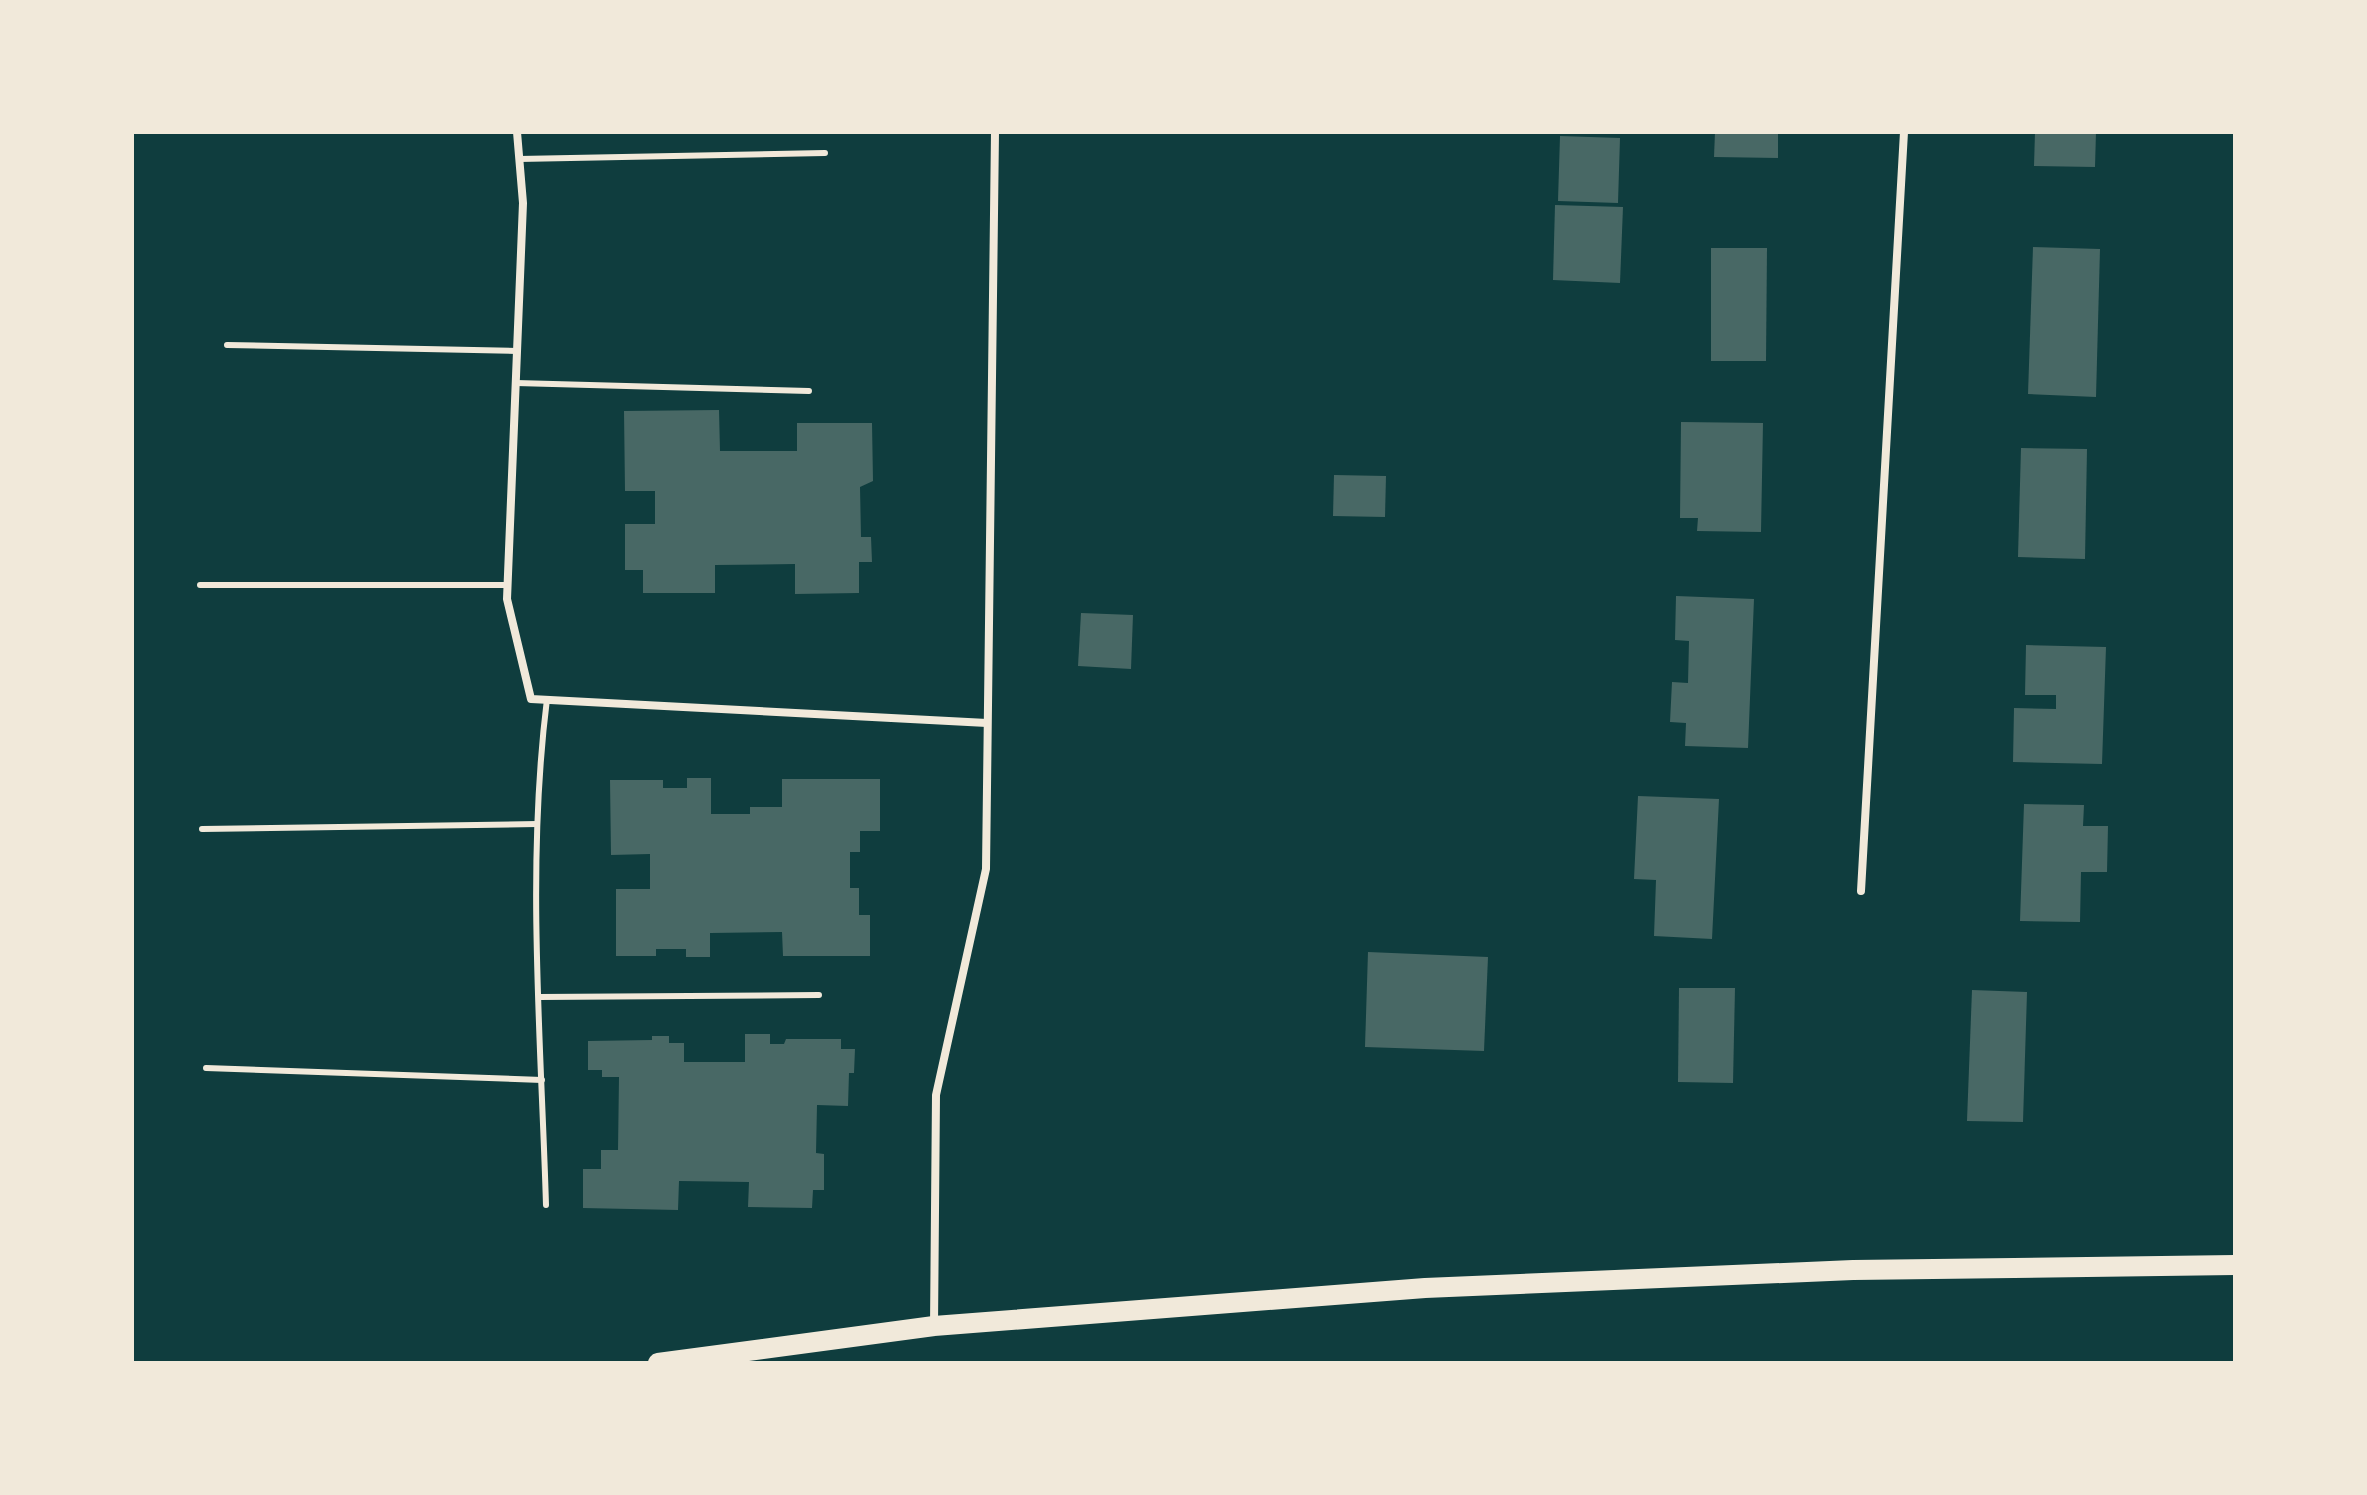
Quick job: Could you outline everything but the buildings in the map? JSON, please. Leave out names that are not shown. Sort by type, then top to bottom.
[{"type":"main road","points":[[658,1363],[934,1326],[1441,1287],[1853,1270],[2235,1265]]},
{"type":"street","points":[[517,132],[523,203],[507,599],[531,699],[987,723]]},
{"type":"street","points":[[934,1326],[936,1095],[986,869],[995,132]]},
{"type":"street","points":[[1861,891],[1904,132]]},
{"type":"lane","points":[[519,159],[825,153]]},
{"type":"lane","points":[[227,345],[517,351]]},
{"type":"lane","points":[[516,383],[809,391]]},
{"type":"lane","points":[[200,585],[508,585]]},
{"type":"lane","points":[[546,1205],[539,997],[537,781],[547,699]]},
{"type":"lane","points":[[202,829],[537,824]]},
{"type":"lane","points":[[539,997],[819,995]]},
{"type":"lane","points":[[206,1068],[542,1080]]}]
